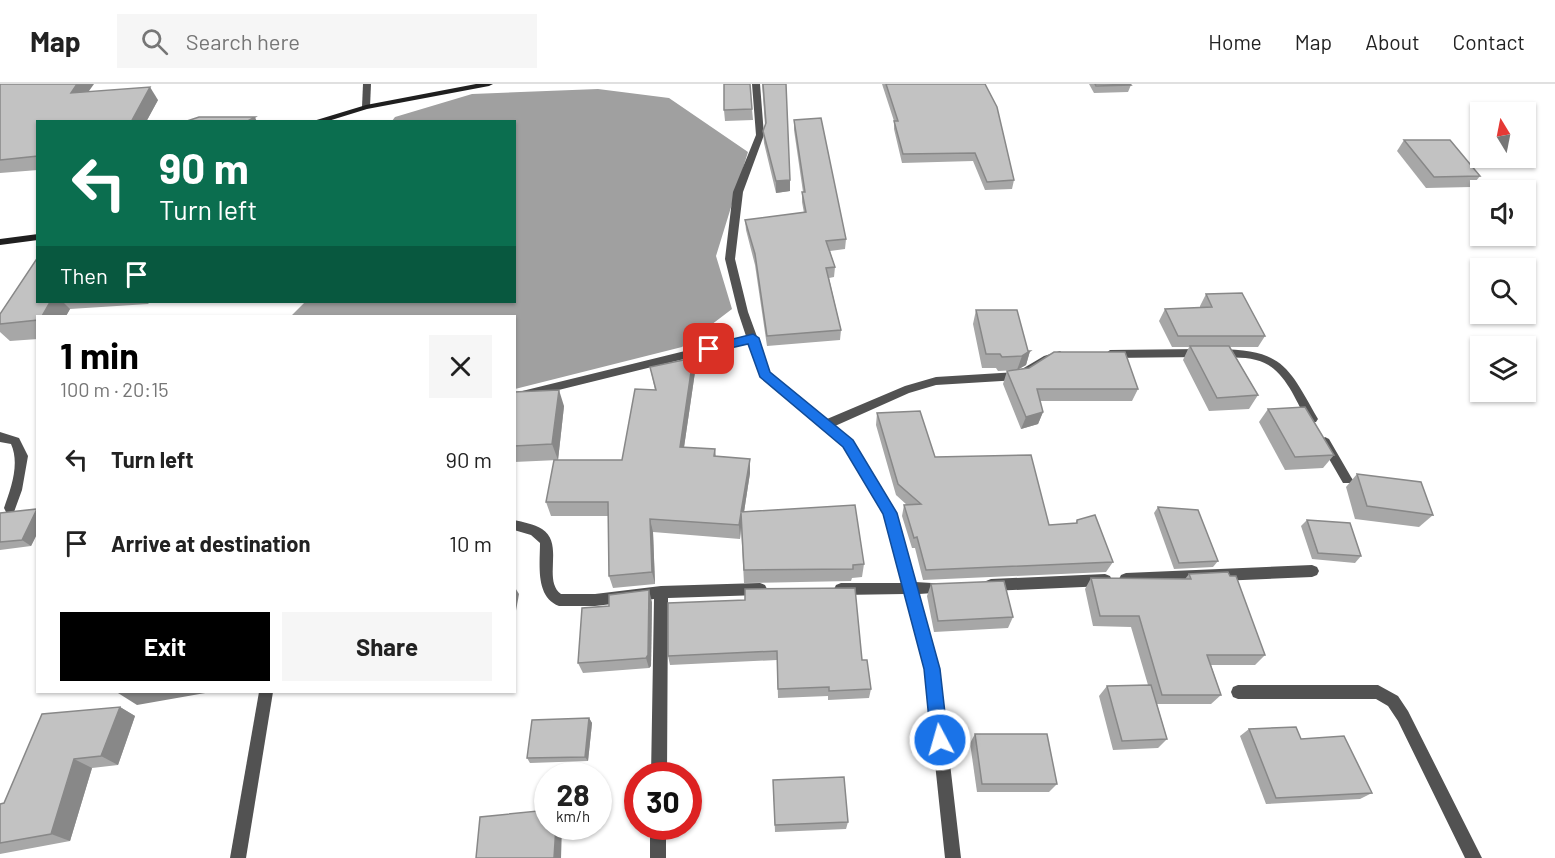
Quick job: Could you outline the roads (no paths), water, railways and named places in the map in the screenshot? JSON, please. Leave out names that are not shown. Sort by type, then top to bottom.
[{"type":"main road","points":[[321,120],[366,107],[489,84]]},
{"type":"main road","points":[[0,242],[36,237]]},
{"type":"street","points":[[366,107],[367,84]]},
{"type":"street","points":[[756,84],[760,135],[738,192],[730,259],[743,312],[765,374],[848,443],[890,513],[932,669],[953,858]]},
{"type":"street","points":[[516,397],[753,338]]},
{"type":"street","points":[[1103,354],[1238,353],[1263,356],[1277,363],[1290,381],[1347,480]]},
{"type":"street","points":[[825,424],[905,390],[936,381],[1019,376],[1028,372],[1043,358],[1069,354]]},
{"type":"street","points":[[0,437],[15,441],[22,456],[10,508]]},
{"type":"street","points":[[516,526],[535,531],[543,537],[546,543],[547,582],[552,596],[559,600],[596,600],[661,592],[774,590]]},
{"type":"street","points":[[981,586],[1312,571]]},
{"type":"street","points":[[831,589],[958,587]]},
{"type":"street","points":[[658,762],[661,592]]},
{"type":"street","points":[[1238,692],[1378,692],[1393,701],[1404,716],[1474,858]]},
{"type":"street","points":[[238,858],[266,693]]},
{"type":"street","points":[[658,840],[658,858]]}]
